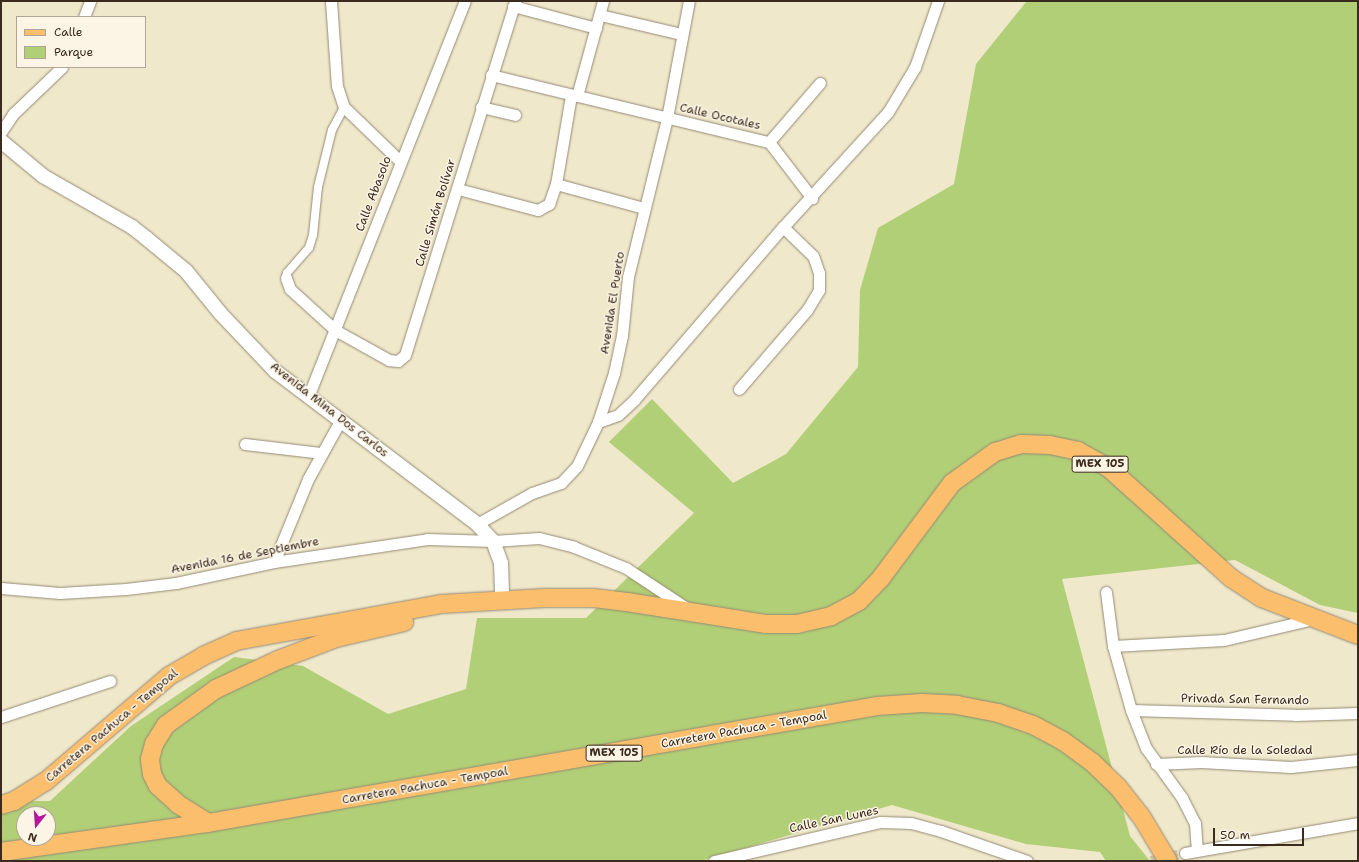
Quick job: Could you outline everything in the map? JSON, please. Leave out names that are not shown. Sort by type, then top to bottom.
[{"type":"main road","name":"Carretera Pachuca - Tempoal","points":[[1,806],[14,801],[45,782],[169,676],[203,656],[236,641],[441,604],[502,600],[594,598],[691,611],[766,624],[797,624],[831,616],[859,601],[881,578],[952,483],[972,467],[995,452],[1021,444],[1050,445],[1078,451],[1110,469],[1231,578],[1262,598],[1312,619]]},
{"type":"main road","points":[[208,823],[178,804],[158,786],[152,774],[150,759],[154,744],[166,725],[216,688],[278,660],[336,638],[406,622],[441,604]]},
{"type":"main road","name":"MEX 105","points":[[1312,619],[1358,635]]},
{"type":"main road","name":"Carretera Pachuca - Tempoal","points":[[1,852],[208,823],[877,706],[922,703],[957,705],[998,713],[1033,725],[1063,741],[1092,762],[1118,787],[1141,816],[1168,861]]},
{"type":"street","points":[[84,16],[90,1]]},
{"type":"street","points":[[331,1],[337,86],[344,108],[400,161]]},
{"type":"street","name":"Calle Abasolo","points":[[308,397],[400,161],[417,125],[465,1]]},
{"type":"street","points":[[458,189],[538,210],[549,204],[556,184],[574,95],[604,1]]},
{"type":"street","name":"Avenida El Puerto","points":[[478,524],[532,493],[561,483],[577,466],[598,422],[619,351],[628,277],[667,118],[681,34],[689,1]]},
{"type":"street","points":[[598,422],[618,415],[634,400],[783,227],[812,198],[888,112],[915,67],[938,1]]},
{"type":"street","points":[[514,4],[596,28]]},
{"type":"street","name":"Calle Simón Bolívar","points":[[286,278],[290,289],[335,330],[389,360],[398,361],[405,355],[458,189],[481,107],[514,4]]},
{"type":"street","points":[[600,15],[681,34]]},
{"type":"street","points":[[1,132],[13,114],[61,68]]},
{"type":"street","points":[[491,75],[667,118]]},
{"type":"street","points":[[769,142],[820,83]]},
{"type":"street","points":[[481,107],[515,115]]},
{"type":"street","points":[[286,278],[287,273],[309,248],[313,235],[318,187],[332,130],[344,108]]},
{"type":"street","name":"Calle Ocotales","points":[[667,118],[769,142],[812,198]]},
{"type":"street","name":"Avenida Mina Dos Carlos","points":[[1,141],[43,176],[132,227],[181,267],[221,314],[275,371],[478,524],[493,541],[501,563],[502,600]]},
{"type":"street","points":[[556,184],[644,208]]},
{"type":"street","points":[[739,389],[807,310],[819,290],[819,273],[813,256],[783,227]]},
{"type":"street","points":[[274,562],[308,479],[340,421]]},
{"type":"street","points":[[245,444],[322,453]]},
{"type":"street","points":[[493,541],[540,538],[574,546],[626,568],[691,611]]},
{"type":"street","name":"Avenida 16 de Septiembre","points":[[1,588],[60,593],[126,589],[176,583],[274,562],[427,539],[493,541]]},
{"type":"street","points":[[1106,592],[1113,646],[1131,710],[1146,748],[1156,764],[1182,798],[1196,823],[1197,849]]},
{"type":"street","points":[[1113,646],[1224,640],[1312,619]]},
{"type":"street","points":[[1,717],[110,681]]},
{"type":"street","name":"Privada San Fernando","points":[[1131,710],[1295,715],[1358,713]]},
{"type":"street","name":"Calle Río de la Soledad","points":[[1156,764],[1201,762],[1291,767],[1358,760]]},
{"type":"street","name":"Calle San Lunes","points":[[714,861],[880,822],[911,823],[940,830],[1027,861]]},
{"type":"street","points":[[1185,853],[1197,849],[1358,823]]},
{"type":"green space","points":[[1027,1],[1358,1],[1358,613],[1320,605],[1235,560],[1062,579],[1130,836],[1150,861],[1106,861],[1100,852],[1026,844],[892,805],[701,861],[1,861],[1,801],[50,801],[131,726],[234,657],[303,666],[388,714],[466,689],[477,618],[586,618],[694,513],[609,442],[652,399],[733,483],[786,454],[858,367],[860,290],[878,228],[954,184],[976,64]]},
{"type":"tunnel","points":[[1151,861],[1185,853]]}]
